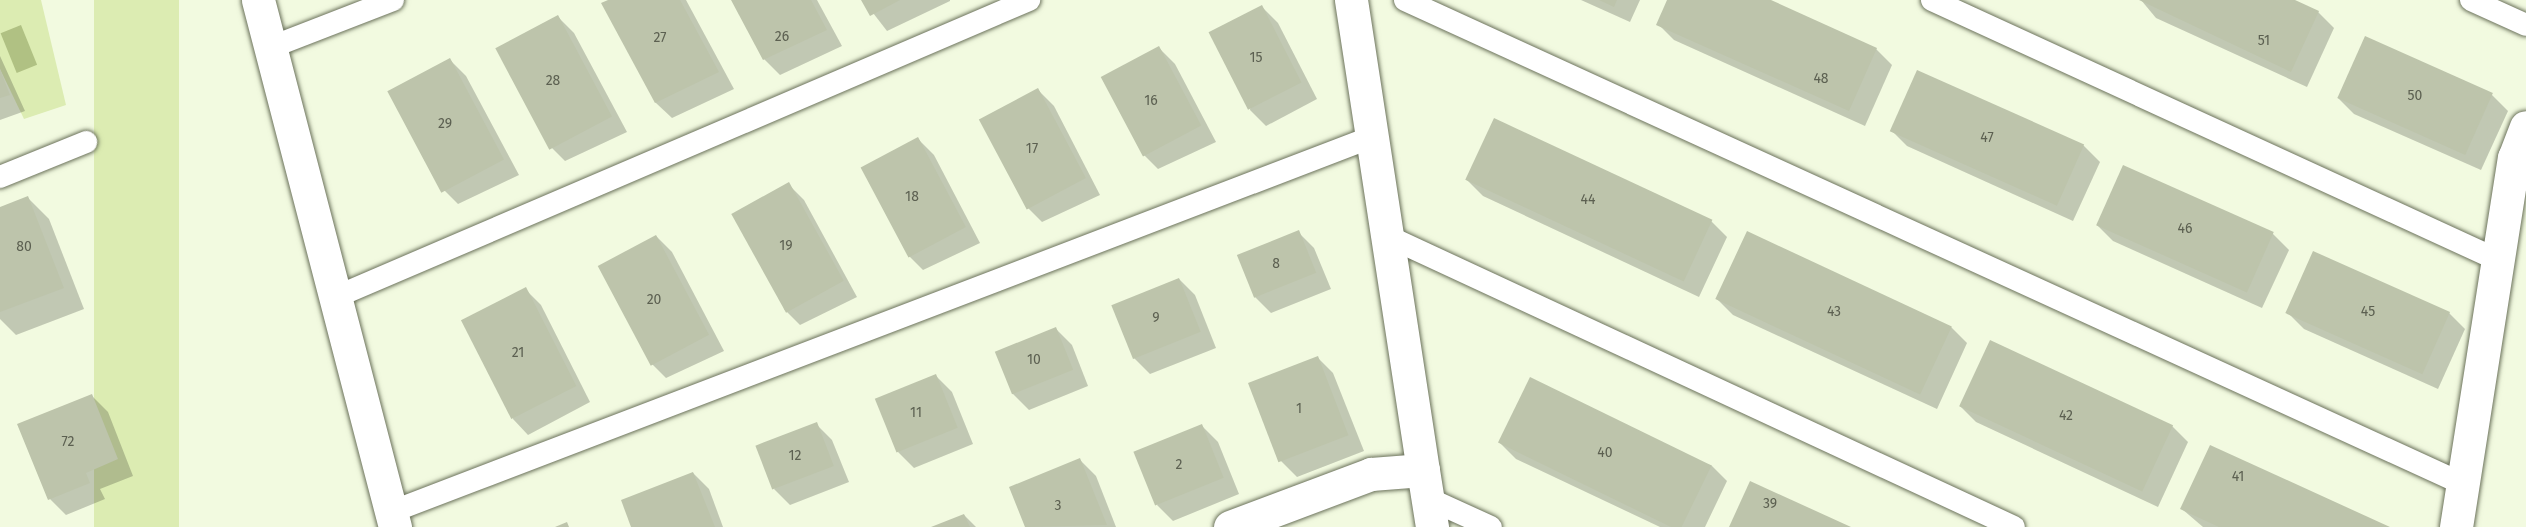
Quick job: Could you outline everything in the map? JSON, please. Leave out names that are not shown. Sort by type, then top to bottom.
[{"type":"street","points":[[258,0],[269,48],[338,296],[393,519]]},
{"type":"street","points":[[1351,0],[1427,498]]},
{"type":"street","points":[[2456,527],[2461,483],[2514,158],[2526,127]]},
{"type":"street","points":[[1230,527],[1371,474],[1427,498]]},
{"type":"lane","points":[[269,48],[393,0]]},
{"type":"lane","points":[[338,296],[1029,0]]},
{"type":"lane","points":[[1405,0],[2461,483]]},
{"type":"lane","points":[[1932,0],[2498,260]]},
{"type":"lane","points":[[2471,0],[2526,25]]},
{"type":"lane","points":[[393,519],[1372,136]]},
{"type":"lane","points":[[0,177],[86,142]]},
{"type":"lane","points":[[1387,236],[2014,527]]},
{"type":"lane","points":[[1427,498],[1491,527]]},
{"type":"shaded area","points":[[0,0],[41,0],[66,105],[24,119],[0,69]]},
{"type":"shaded area","points":[[94,0],[179,0],[179,527],[94,527]]},
{"type":"shaded area","points":[[21,25],[37,65],[17,73],[1,33]]},
{"type":"building","points":[[608,0],[680,0],[719,72],[655,103],[601,3]]},
{"type":"building","points":[[731,0],[811,0],[827,30],[763,60]]},
{"type":"building","points":[[861,0],[900,0],[870,16]]},
{"type":"building","points":[[1599,0],[1617,0],[1614,7]]},
{"type":"building","points":[[1667,0],[1771,0],[1877,48],[1849,111],[1656,25]]},
{"type":"building","points":[[2139,0],[2295,0],[2319,11],[2291,72]]},
{"type":"building","points":[[1262,5],[1301,83],[1248,110],[1209,32]]},
{"type":"building","points":[[558,15],[612,117],[549,150],[495,48]]},
{"type":"building","points":[[2365,36],[2493,93],[2465,155],[2337,98]]},
{"type":"building","points":[[1159,46],[1201,125],[1143,156],[1101,77]]},
{"type":"building","points":[[450,58],[504,160],[441,193],[387,91]]},
{"type":"building","points":[[0,69],[10,95],[0,98]]},
{"type":"building","points":[[1917,70],[2084,144],[2057,206],[1890,131]]},
{"type":"building","points":[[1038,88],[1086,178],[1027,210],[979,119]]},
{"type":"building","points":[[1494,118],[1712,220],[1684,281],[1465,180]]},
{"type":"building","points":[[918,137],[966,227],[908,258],[861,168]]},
{"type":"building","points":[[2123,165],[2274,232],[2247,292],[2096,225]]},
{"type":"building","points":[[789,182],[844,281],[786,313],[731,214]]},
{"type":"building","points":[[28,196],[64,288],[0,312],[0,207]]},
{"type":"building","points":[[1299,230],[1316,273],[1254,298],[1237,255]]},
{"type":"building","points":[[1747,231],[1952,327],[1920,394],[1715,299]]},
{"type":"building","points":[[656,235],[709,335],[651,366],[598,266]]},
{"type":"building","points":[[2313,251],[2450,312],[2422,374],[2285,313]]},
{"type":"building","points":[[1179,278],[1201,332],[1133,359],[1111,305]]},
{"type":"building","points":[[526,287],[576,386],[511,419],[461,320]]},
{"type":"building","points":[[1056,327],[1073,370],[1012,394],[995,352]]},
{"type":"building","points":[[1990,340],[2173,425],[2142,492],[1959,406]]},
{"type":"building","points":[[1318,356],[1348,435],[1278,462],[1248,383]]},
{"type":"building","points":[[936,374],[958,428],[897,453],[875,399]]},
{"type":"building","points":[[1530,377],[1712,466],[1682,527],[1671,527],[1498,443]]},
{"type":"building","points":[[92,394],[118,459],[86,473],[90,483],[48,500],[17,424]]},
{"type":"building","points":[[817,422],[834,466],[772,490],[755,446]]},
{"type":"building","points":[[1202,424],[1224,478],[1155,505],[1133,452]]},
{"type":"building","points":[[2210,445],[2390,527],[2219,527],[2180,509]]},
{"type":"building","points":[[1080,458],[1107,525],[1025,527],[1009,487]]},
{"type":"building","points":[[693,472],[715,527],[631,527],[621,500]]},
{"type":"building","points":[[1750,481],[1851,527],[1729,527]]},
{"type":"building","points":[[964,514],[970,527],[931,527]]},
{"type":"building","points":[[567,522],[569,527],[555,527]]}]
